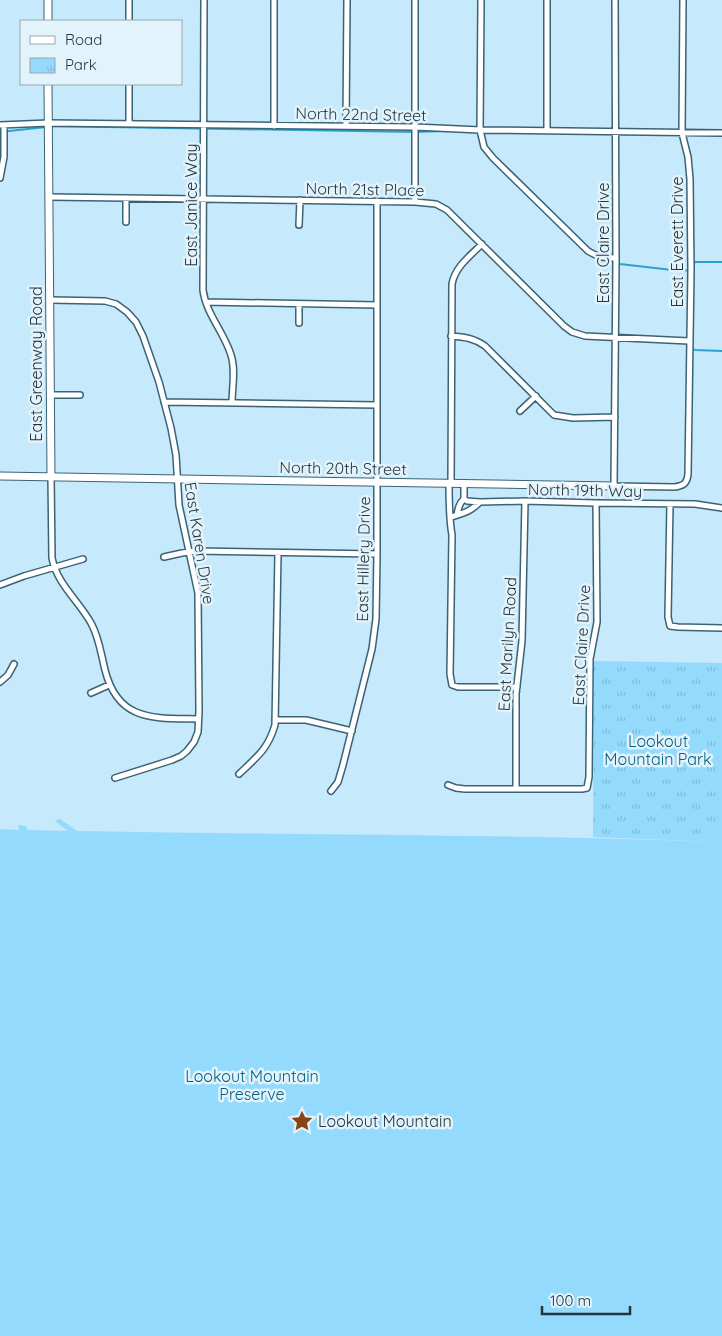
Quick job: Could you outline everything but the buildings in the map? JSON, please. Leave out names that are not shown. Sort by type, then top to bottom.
[{"type":"street","points":[[48,0],[48,20]]},
{"type":"street","points":[[129,0],[129,20]]},
{"type":"street","name":"East Janice Way","points":[[204,0],[203,290],[206,302],[232,357],[232,403]]},
{"type":"street","points":[[274,0],[274,126]]},
{"type":"street","points":[[346,126],[347,0]]},
{"type":"street","points":[[415,0],[415,202]]},
{"type":"street","points":[[481,0],[480,130],[484,147],[490,155],[541,201],[588,252],[602,257],[616,258]]},
{"type":"street","points":[[547,130],[548,0]]},
{"type":"street","name":"East Claire Drive","points":[[614,486],[616,258],[615,0]]},
{"type":"street","name":"East Everett Drive","points":[[682,0],[682,133],[688,156],[690,179],[688,480],[685,484]]},
{"type":"street","name":"East Greenway Road","points":[[48,85],[52,558],[58,577],[90,621],[95,632],[109,686]]},
{"type":"street","points":[[129,85],[129,124]]},
{"type":"street","name":"North 22nd Street","points":[[2,125],[48,123],[346,126],[480,130],[722,133]]},
{"type":"street","points":[[0,178],[4,156],[2,125]]},
{"type":"street","name":"North 21st Place","points":[[49,197],[377,201],[436,204],[447,210],[568,330],[585,336],[690,341]]},
{"type":"street","points":[[126,198],[126,222]]},
{"type":"street","points":[[299,225],[300,200]]},
{"type":"street","name":"East Hillery Drive","points":[[331,791],[338,782],[352,732],[374,643],[376,619],[377,201]]},
{"type":"street","points":[[482,244],[453,276],[451,292],[449,509],[452,553],[450,674],[452,685],[458,687],[517,687]]},
{"type":"street","name":"East Karen Drive","points":[[50,300],[105,301],[116,304],[136,322],[143,336],[159,382],[173,437],[179,506],[198,594],[198,732],[194,742],[181,756],[115,778]]},
{"type":"street","points":[[206,302],[377,305]]},
{"type":"street","points":[[299,323],[300,304]]},
{"type":"street","points":[[451,336],[468,337],[479,342],[554,415],[573,418],[615,418]]},
{"type":"street","points":[[50,395],[80,395]]},
{"type":"street","points":[[520,411],[536,396]]},
{"type":"street","points":[[164,402],[377,405]]},
{"type":"street","name":"North 20th Street","points":[[0,476],[674,487],[685,484]]},
{"type":"street","points":[[457,515],[464,499],[464,483]]},
{"type":"street","points":[[464,499],[480,502]]},
{"type":"street","name":"East Marilyn Road","points":[[516,789],[517,687],[522,641],[525,501]]},
{"type":"street","name":"North 19th Way","points":[[451,517],[472,510],[480,502],[695,504],[722,508]]},
{"type":"street","points":[[449,503],[460,505]]},
{"type":"street","name":"East Claire Drive","points":[[516,789],[587,788],[590,777],[590,659],[597,622],[596,503]]},
{"type":"street","points":[[670,504],[668,617],[670,626],[722,628]]},
{"type":"street","points":[[164,557],[189,552],[377,554]]},
{"type":"street","points":[[239,774],[264,751],[270,740],[276,720],[278,553]]},
{"type":"street","points":[[0,585],[82,559]]},
{"type":"street","points":[[0,682],[8,675],[14,664]]},
{"type":"street","points":[[91,693],[109,686],[124,705],[140,715],[160,718],[198,719]]},
{"type":"street","points":[[276,720],[306,720],[352,732]]},
{"type":"street","points":[[448,785],[465,789],[516,789]]},
{"type":"green space","name":"Lookout Mountain Park","points":[[594,661],[722,663],[722,842],[593,837]]},
{"type":"green space","name":"Lookout Mountain Preserve","points":[[60,819],[77,831],[480,836],[722,842],[722,1336],[0,1336],[0,829],[19,830],[18,825],[26,826],[27,830],[68,831],[55,821]]},
{"type":"waterway","points":[[50,126],[443,131]]},
{"type":"waterway","points":[[0,132],[46,127]]},
{"type":"waterway","points":[[692,267],[695,262],[722,262]]},
{"type":"waterway","points":[[618,263],[681,271],[690,270]]},
{"type":"waterway","points":[[690,347],[695,350],[722,351]]},
{"type":"place","name":"Lookout Mountain","points":[[302,1121]]}]
